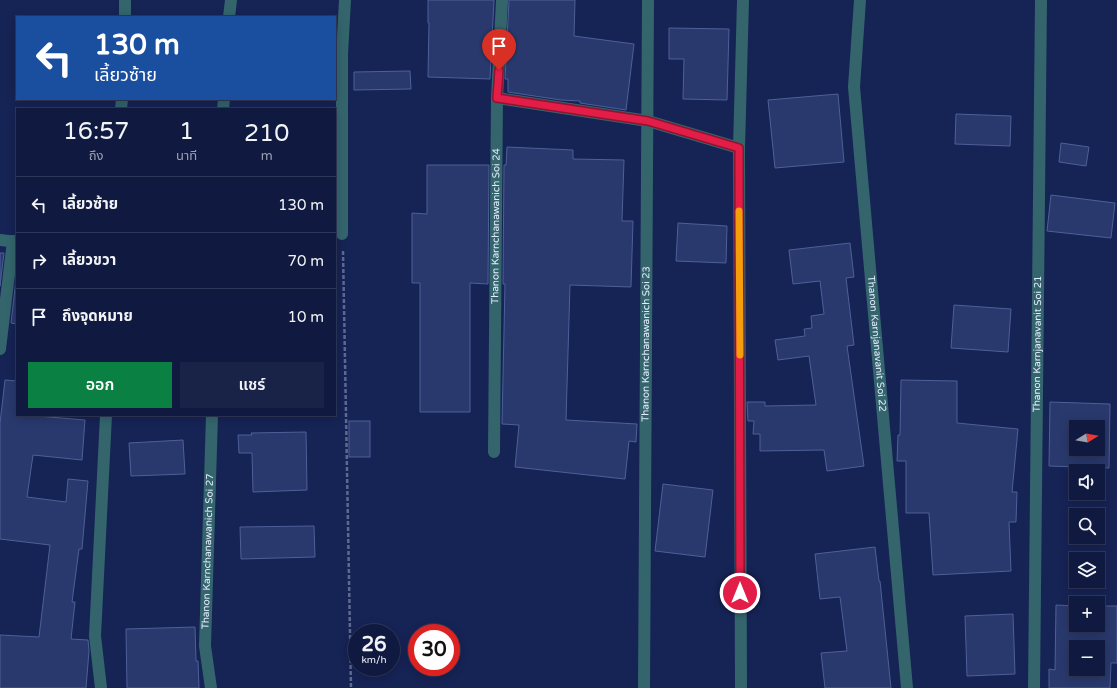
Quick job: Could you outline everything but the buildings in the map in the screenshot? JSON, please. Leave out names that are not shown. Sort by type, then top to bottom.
[{"type":"street","points":[[124,16],[125,0]]},
{"type":"street","points":[[229,16],[231,0]]},
{"type":"street","points":[[342,234],[342,54],[345,0]]},
{"type":"street","name":"Thanon Karnchanawanich Soi 24","points":[[494,452],[497,98],[502,0]]},
{"type":"street","name":"Thanon Karnchanawanich Soi 23","points":[[644,688],[648,0]]},
{"type":"street","points":[[741,688],[739,148],[744,0]]},
{"type":"street","name":"Thanon Karnjanavanit Soi 22","points":[[860,0],[854,87],[907,688]]},
{"type":"street","name":"Thanon Karnjanavanit Soi 21","points":[[1034,688],[1041,0]]},
{"type":"street","points":[[497,98],[648,121],[739,148]]},
{"type":"street","points":[[0,240],[15,242],[0,349]]},
{"type":"street","points":[[101,688],[95,636],[106,416]]},
{"type":"street","name":"Thanon Karnchanawanich Soi 27","points":[[210,688],[205,646],[212,416]]},
{"type":"path","points":[[342,234],[351,688]]},
{"type":"slow traffic","points":[[739,211],[740,355]]},
{"type":"route","points":[[499,70],[497,98],[648,121],[739,148],[740,593]]}]
